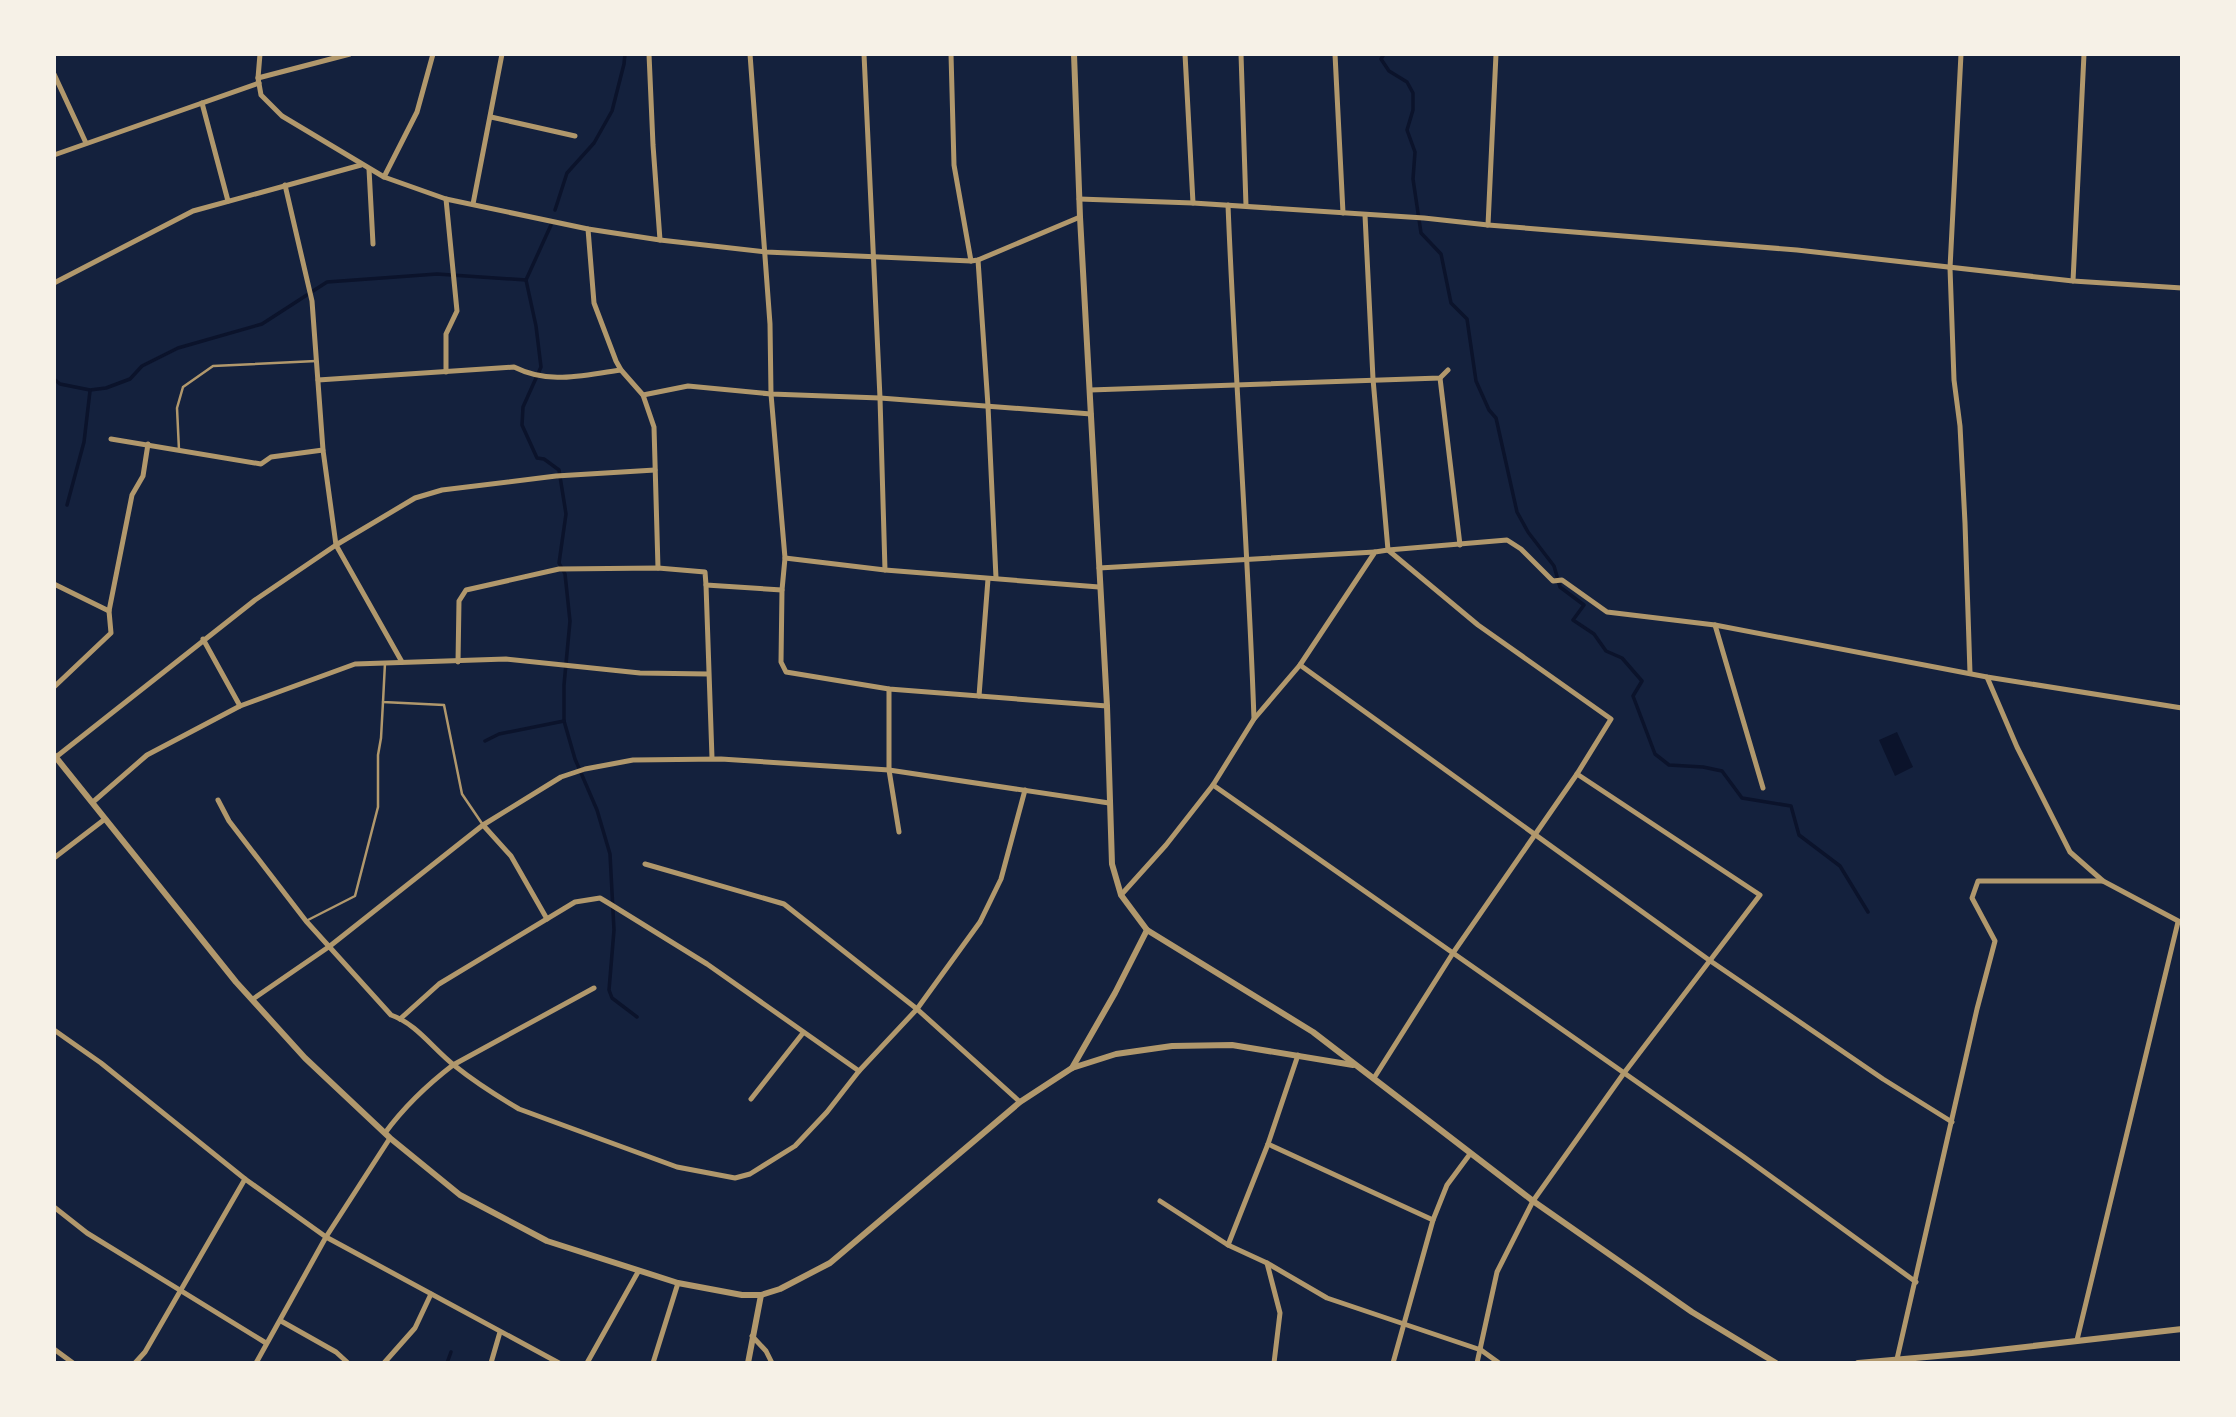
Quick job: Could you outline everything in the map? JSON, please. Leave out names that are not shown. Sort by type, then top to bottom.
[{"type":"street","points":[[260,54],[261,95],[282,116],[361,165],[384,177],[446,199],[588,229],[766,252],[975,261],[1080,217]]},
{"type":"street","points":[[54,155],[259,81],[351,54]]},
{"type":"street","points":[[384,177],[417,111],[433,54]]},
{"type":"street","points":[[473,204],[502,54]]},
{"type":"street","points":[[649,54],[660,240]]},
{"type":"street","points":[[750,54],[766,252],[771,394],[785,558],[781,662],[786,672],[889,689],[1107,706]]},
{"type":"street","points":[[864,54],[885,570]]},
{"type":"street","points":[[951,54],[954,164],[975,261],[988,406],[996,578]]},
{"type":"street","points":[[1074,54],[1079,199],[1107,706],[1112,864],[1121,895],[1147,930],[1313,1032],[1534,1201],[1692,1312],[1776,1363]]},
{"type":"street","points":[[1185,54],[1193,203]]},
{"type":"street","points":[[1241,54],[1246,206]]},
{"type":"street","points":[[1335,54],[1343,213]]},
{"type":"street","points":[[1488,225],[1496,54]]},
{"type":"street","points":[[1961,54],[1950,268],[1954,380],[1964,495],[1970,673]]},
{"type":"street","points":[[2073,281],[2084,54]]},
{"type":"street","points":[[54,74],[86,143]]},
{"type":"street","points":[[202,103],[228,201]]},
{"type":"street","points":[[491,117],[575,136]]},
{"type":"street","points":[[54,283],[193,211],[361,165]]},
{"type":"street","points":[[369,169],[373,244]]},
{"type":"street","points":[[285,185],[312,301],[323,450],[336,545],[402,663]]},
{"type":"street","points":[[446,199],[457,311],[446,334],[446,372]]},
{"type":"street","points":[[1079,199],[1193,203],[1424,218],[1797,250],[2073,281],[2182,288]]},
{"type":"street","points":[[1228,205],[1254,719]]},
{"type":"street","points":[[1365,215],[1373,379],[1388,550],[1478,625],[1611,719],[1536,835],[1453,953],[1374,1078]]},
{"type":"street","points":[[588,229],[594,303],[621,370],[643,395],[654,427],[658,568]]},
{"type":"street","points":[[318,380],[514,367],[531,376],[554,379],[621,370]]},
{"type":"street","points":[[1090,390],[1440,378],[1448,370]]},
{"type":"street","points":[[1440,378],[1460,545]]},
{"type":"street","points":[[643,395],[688,386],[771,394],[880,398],[1091,414]]},
{"type":"street","points":[[111,439],[261,464],[271,457],[323,450]]},
{"type":"street","points":[[54,687],[111,633],[108,611],[132,495],[143,476],[148,444]]},
{"type":"street","points":[[655,470],[556,476],[442,490],[415,498],[336,545],[255,600],[55,756],[236,982],[305,1058],[387,1135],[460,1195],[547,1241],[678,1283],[743,1295],[761,1295],[780,1289],[831,1263],[1020,1102],[1072,1068],[1116,1054],[1172,1046],[1232,1045],[1355,1066]]},
{"type":"street","points":[[1099,568],[1248,561],[1507,540],[1521,549],[1553,580],[1562,580],[1607,612],[1716,625],[1987,677],[2182,708]]},
{"type":"street","points":[[1121,895],[1166,845],[1213,785],[1254,719],[1300,664],[1375,552]]},
{"type":"street","points":[[785,558],[885,570],[1099,587]]},
{"type":"street","points":[[458,662],[458,601],[466,590],[562,569],[658,568],[705,572],[712,758]]},
{"type":"street","points":[[979,696],[988,579]]},
{"type":"street","points":[[54,584],[108,611]]},
{"type":"street","points":[[706,585],[782,590]]},
{"type":"street","points":[[1716,625],[1763,788]]},
{"type":"street","points":[[203,639],[240,706]]},
{"type":"street","points":[[93,802],[146,755],[240,706],[355,664],[506,659],[640,673],[708,674]]},
{"type":"street","points":[[1300,664],[1709,960],[1883,1079],[1952,1122]]},
{"type":"street","points":[[1987,677],[2017,747],[2070,852],[2103,881],[2180,923],[2077,1340]]},
{"type":"street","points":[[889,689],[889,770],[899,832]]},
{"type":"street","points":[[253,999],[330,946],[483,825],[561,777],[585,769],[633,760],[712,758],[889,770],[1109,803]]},
{"type":"street","points":[[1477,1363],[1497,1272],[1534,1201],[1624,1073],[1760,895],[1577,774]]},
{"type":"street","points":[[1213,785],[1744,1157],[1916,1282]]},
{"type":"street","points":[[218,800],[229,821],[306,921],[391,1016],[406,1021],[453,1065],[519,1109],[677,1167],[735,1178],[750,1174],[795,1146],[917,1009],[980,922],[1001,879],[1025,790]]},
{"type":"street","points":[[54,858],[105,819]]},
{"type":"street","points":[[483,825],[511,856],[547,919]]},
{"type":"street","points":[[645,864],[784,904],[917,1009],[1020,1102]]},
{"type":"street","points":[[1897,1359],[1994,941],[1972,898],[1978,881],[2103,881]]},
{"type":"street","points":[[400,1019],[439,984],[575,901],[600,898],[706,964],[859,1071]]},
{"type":"street","points":[[1072,1068],[1147,930]]},
{"type":"street","points":[[256,1363],[265,1343],[281,1321],[326,1237],[399,1114],[453,1065],[594,988]]},
{"type":"street","points":[[54,1030],[101,1063],[245,1179],[326,1237],[559,1363]]},
{"type":"street","points":[[751,1099],[803,1033]]},
{"type":"street","points":[[1228,1245],[1268,1144],[1298,1055]]},
{"type":"street","points":[[1268,1144],[1433,1220]]},
{"type":"street","points":[[1393,1363],[1433,1220],[1447,1185],[1470,1154]]},
{"type":"street","points":[[135,1363],[145,1352],[245,1179]]},
{"type":"street","points":[[1160,1201],[1228,1245],[1267,1263],[1327,1298],[1481,1350],[1499,1363]]},
{"type":"street","points":[[54,1207],[87,1233],[265,1343]]},
{"type":"street","points":[[1267,1263],[1280,1313],[1274,1363]]},
{"type":"street","points":[[587,1363],[638,1272]]},
{"type":"street","points":[[653,1363],[678,1283]]},
{"type":"street","points":[[383,1363],[415,1328],[431,1294]]},
{"type":"street","points":[[748,1363],[761,1295]]},
{"type":"street","points":[[281,1321],[336,1352],[348,1363]]},
{"type":"street","points":[[1858,1363],[2182,1329]]},
{"type":"street","points":[[491,1363],[500,1332]]},
{"type":"street","points":[[752,1336],[766,1351],[772,1363]]},
{"type":"street","points":[[54,1349],[73,1363]]},
{"type":"street","points":[[1972,1353],[1972,1363]]},
{"type":"lane","points":[[179,450],[177,408],[183,387],[213,366],[317,361]]},
{"type":"lane","points":[[306,921],[355,896],[378,807],[378,755],[385,663]]},
{"type":"lane","points":[[383,702],[444,705],[462,794],[483,825]]},
{"type":"water","points":[[1897,732],[1913,767],[1895,776],[1879,740]]},
{"type":"waterway","points":[[555,210],[567,173],[594,143],[612,111],[625,54]]},
{"type":"waterway","points":[[1384,54],[1381,59],[1389,71],[1407,82],[1413,93],[1413,110],[1407,130],[1415,152],[1413,179],[1421,233],[1441,254],[1451,303],[1467,319],[1476,381],[1489,410],[1496,418],[1517,512],[1528,532],[1554,566],[1560,587],[1584,605],[1573,620],[1594,634],[1606,651],[1622,658],[1642,681],[1633,696],[1655,754],[1669,765],[1722,771],[1742,798],[1791,806],[1799,835],[1840,866],[1868,912]]},
{"type":"waterway","points":[[551,225],[526,280],[541,367],[523,407],[522,425],[537,458],[544,459],[559,470],[566,514],[559,563],[565,574],[570,621],[564,685],[564,721],[610,854],[614,930],[609,990],[612,998],[637,1017]]},
{"type":"waterway","points":[[54,379],[60,384],[90,390],[106,388],[130,379],[142,366],[178,348],[262,324],[327,282],[437,274],[526,280]]},
{"type":"waterway","points":[[67,505],[84,442],[90,391]]},
{"type":"waterway","points":[[485,741],[499,734],[564,721]]},
{"type":"waterway","points":[[447,1363],[451,1352]]}]
